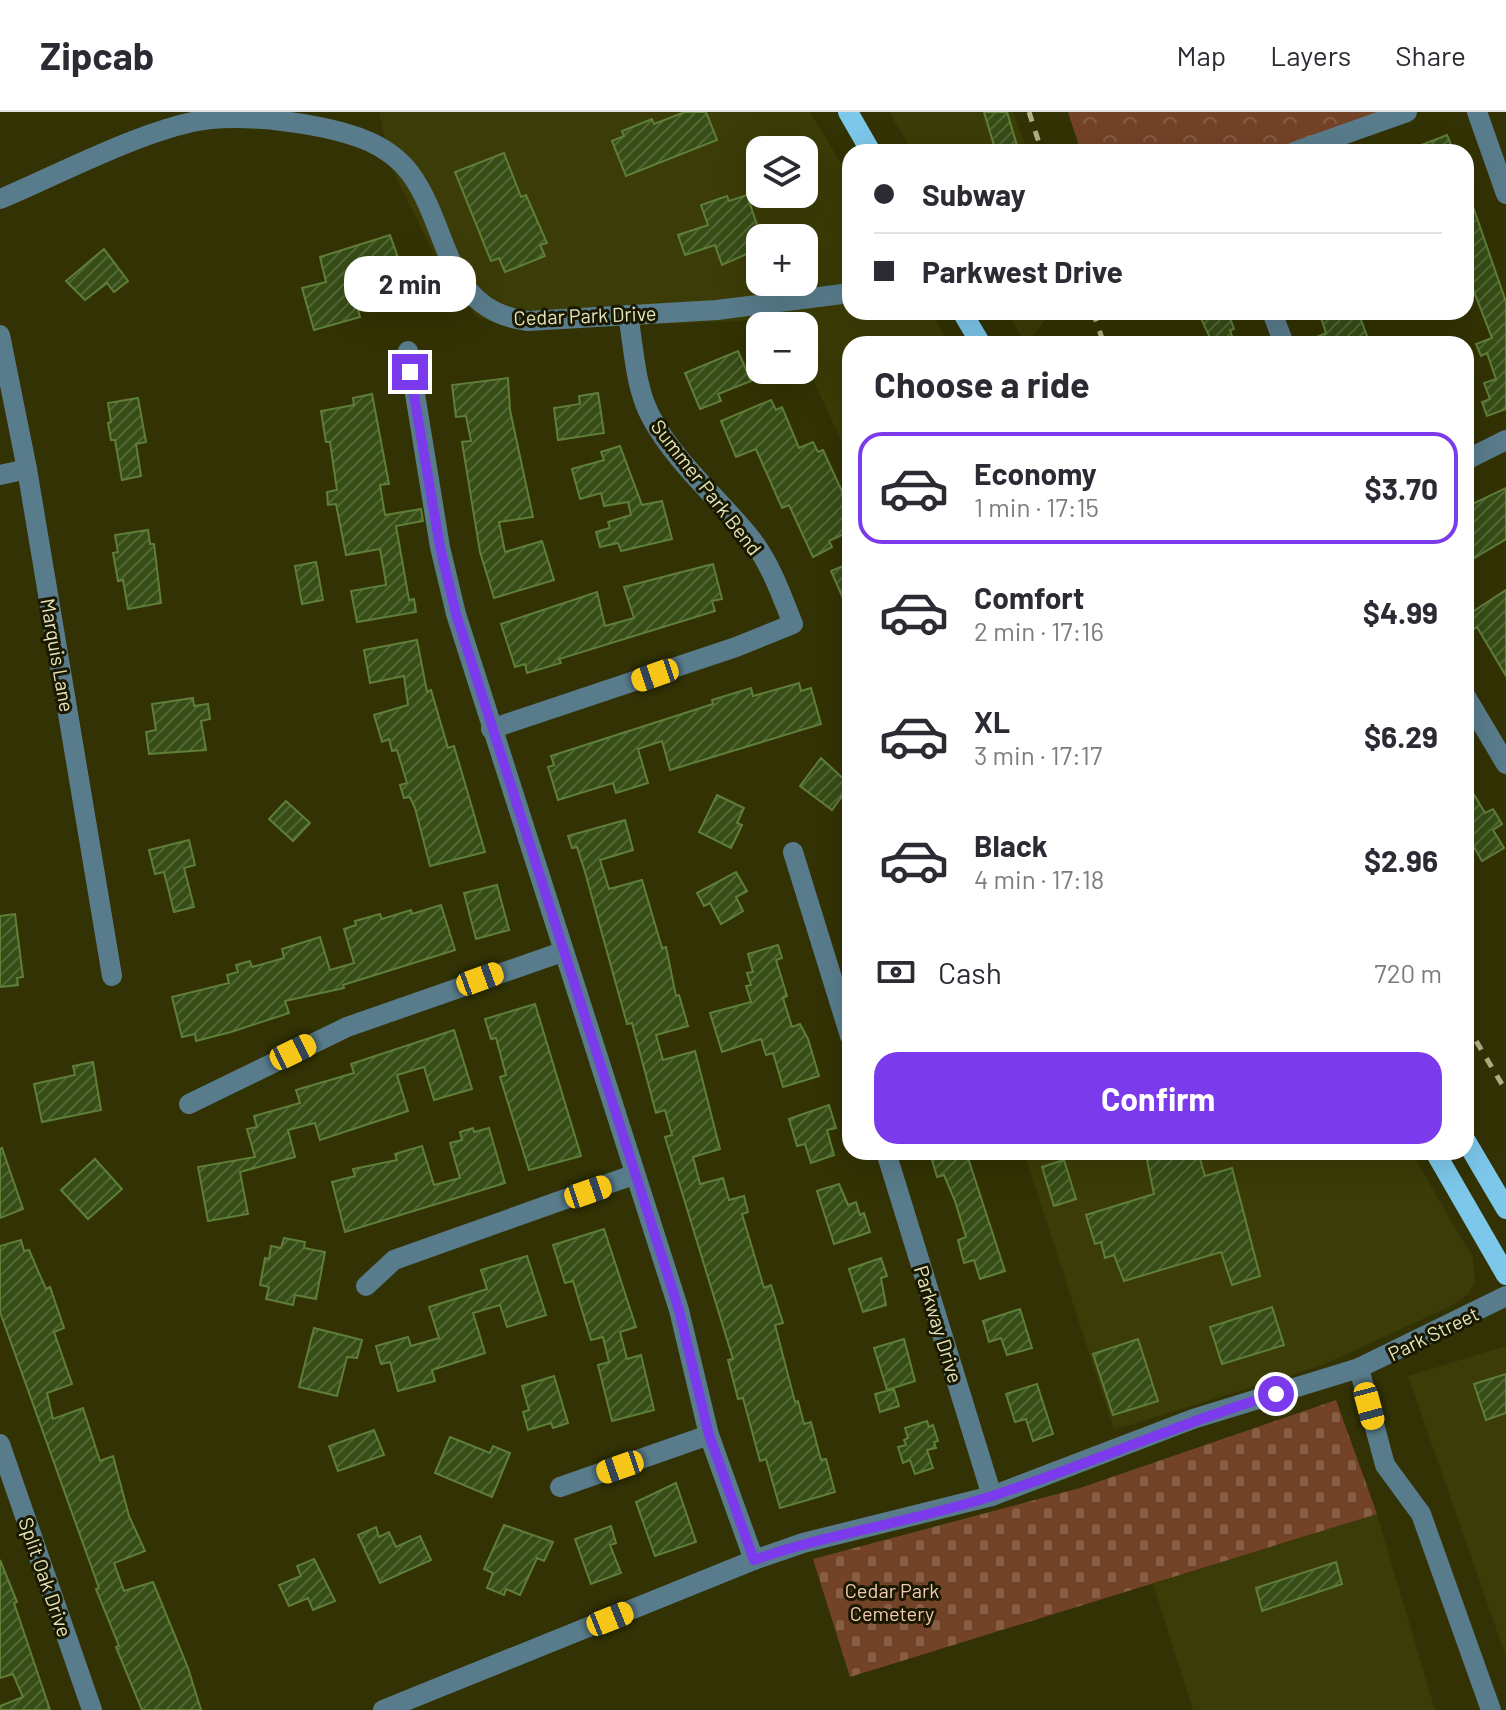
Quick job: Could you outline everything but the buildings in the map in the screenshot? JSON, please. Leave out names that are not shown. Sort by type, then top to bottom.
[{"type":"main road","points":[[848,112],[866,144]]},
{"type":"main road","points":[[1474,1155],[1506,1209]]},
{"type":"main road","points":[[1440,1160],[1506,1275]]},
{"type":"street","points":[[1317,144],[1407,112]]},
{"type":"street","points":[[1477,112],[1506,194]]},
{"type":"street","name":"Cedar Park Drive","points":[[0,199],[165,129],[209,119],[255,118],[298,122],[374,143],[393,154],[423,195],[461,284],[485,309],[505,318],[528,321],[717,310],[842,294]]},
{"type":"street","name":"Summer Park Bend","points":[[491,729],[736,647],[793,624],[772,572],[751,538],[690,471],[650,416],[635,363],[628,315]]},
{"type":"street","name":"Marquis Lane","points":[[0,335],[27,469],[112,976]]},
{"type":"street","points":[[408,351],[440,547],[491,729],[679,1310],[709,1435],[754,1560]]},
{"type":"street","points":[[1474,456],[1506,440]]},
{"type":"street","points":[[0,475],[27,469]]},
{"type":"street","points":[[1474,710],[1506,764]]},
{"type":"street","points":[[793,852],[842,1010]]},
{"type":"street","points":[[189,1104],[347,1027],[562,952]]},
{"type":"street","name":"Parkway Drive","points":[[888,1160],[992,1496]]},
{"type":"street","points":[[366,1286],[394,1260],[633,1175]]},
{"type":"street","name":"Park Street","points":[[383,1710],[754,1560],[803,1543],[992,1496],[1193,1419],[1359,1368],[1506,1296]]},
{"type":"street","points":[[1359,1368],[1385,1465],[1421,1514],[1491,1710]]},
{"type":"street","points":[[560,1487],[709,1435]]},
{"type":"street","name":"Split Oak Drive","points":[[0,1444],[9,1500],[92,1710]]},
{"type":"shaded area","points":[[379,112],[810,112],[842,165],[842,320],[935,320],[945,336],[842,336],[842,442],[815,384],[818,384],[818,312],[746,312],[746,321],[526,330],[478,318],[447,281],[391,167]]},
{"type":"shaded area","points":[[889,112],[1014,112],[1024,144],[908,144]]},
{"type":"shaded area","points":[[1012,320],[1046,320],[1032,336],[1021,336]]},
{"type":"shaded area","points":[[1027,1160],[1416,1160],[1473,1258],[1475,1283],[1468,1294],[1451,1306],[1323,1365],[1114,1430]]},
{"type":"shaded area","points":[[1506,1346],[1506,1657],[1408,1376]]},
{"type":"shaded area","points":[[1377,1514],[1435,1710],[1193,1710],[1153,1584]]},
{"type":"green space","points":[[1068,112],[1382,112],[1292,144],[1078,144]]},
{"type":"green space","name":"Cedar Park Cemetery","points":[[1336,1400],[1377,1514],[850,1677],[813,1559],[1080,1488]]},
{"type":"railway","points":[[1029,112],[1039,144]]},
{"type":"railway","points":[[1096,320],[1101,336]]},
{"type":"railway","points":[[1474,1037],[1506,1091]]},
{"type":"route","points":[[410,372],[440,547],[456,614],[633,1175],[679,1310],[709,1435],[754,1560],[803,1543],[943,1511],[992,1496],[1115,1452],[1193,1419],[1276,1394]]}]
